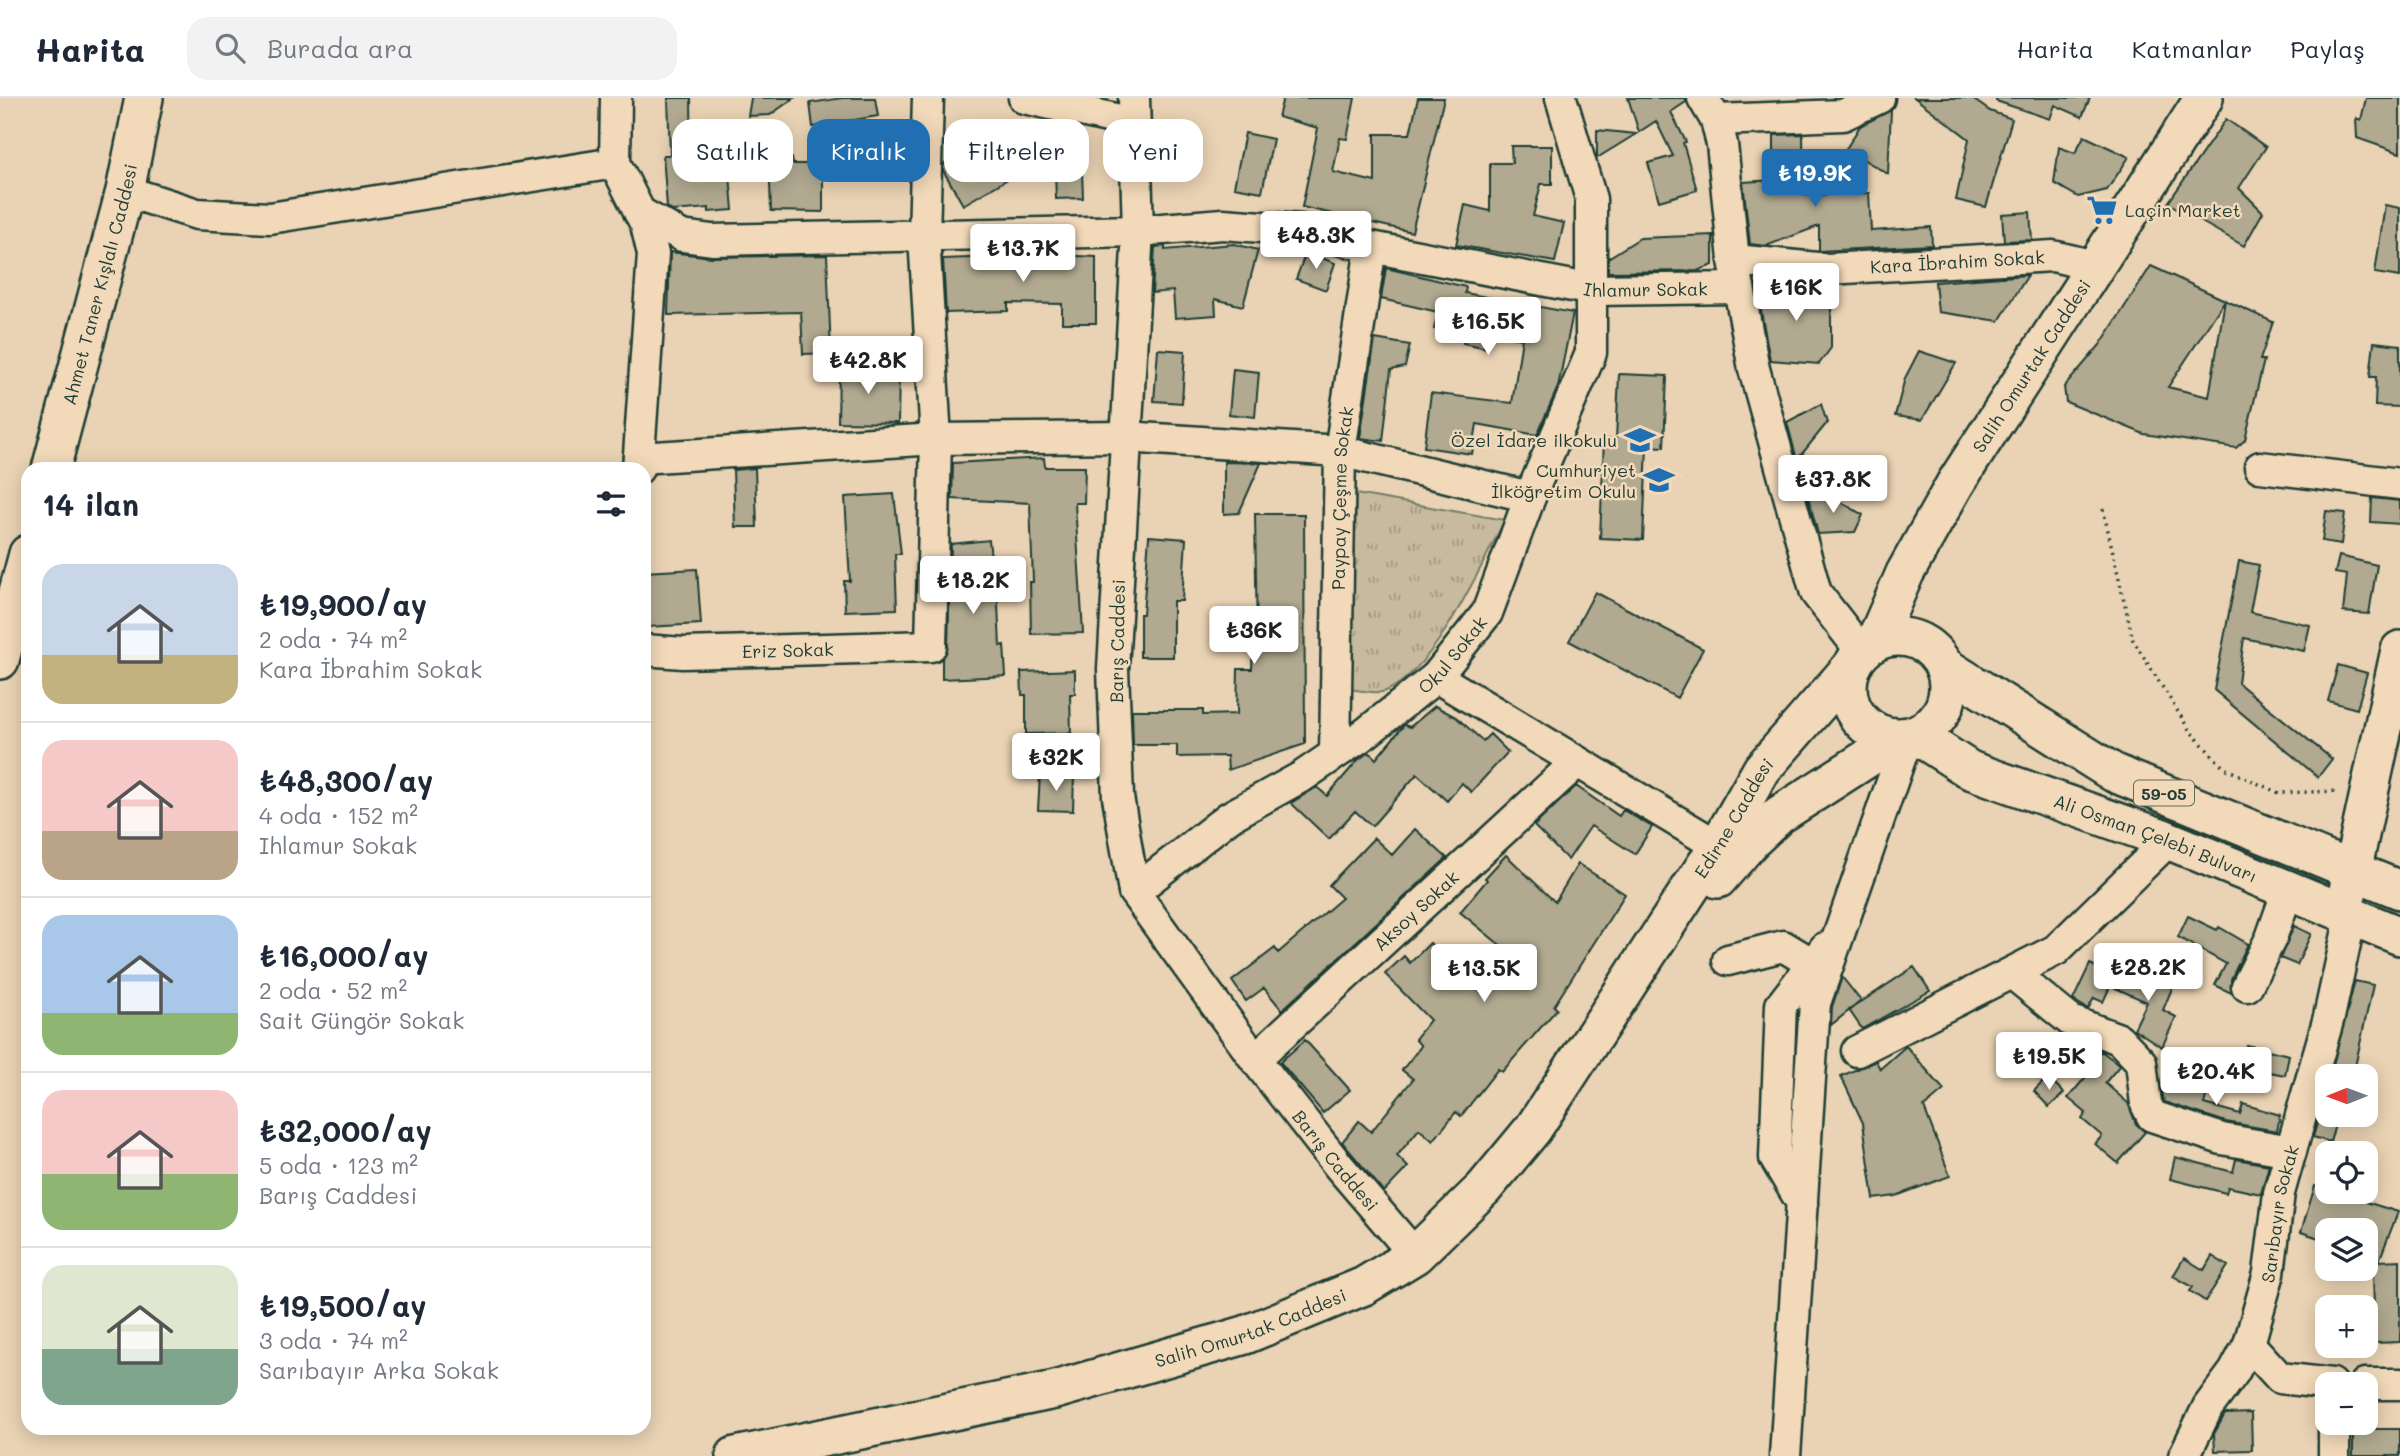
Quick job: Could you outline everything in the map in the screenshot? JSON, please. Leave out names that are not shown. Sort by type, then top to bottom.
[{"type":"main road","name":"Ahmet Taner Kışlalı Caddesi","points":[[53,462],[125,191],[144,98]]},
{"type":"main road","name":"Salih Omurtak Caddesi","points":[[1864,653],[1955,484],[2204,98]]},
{"type":"main road","points":[[0,660],[21,580]]},
{"type":"main road","points":[[1632,981],[1751,841],[1779,815],[1907,736],[1930,726],[1941,713],[1948,690],[1944,666],[1935,653],[1914,640],[1891,637],[1864,653],[1848,681],[1849,698],[1856,714],[1867,727],[1882,735],[1907,736]]},
{"type":"main road","points":[[2347,915],[2352,871],[2400,650]]},
{"type":"main road","name":"Edirne Caddesi","points":[[1632,981],[1718,846],[1762,769],[1864,653]]},
{"type":"main road","name":"59-05","points":[[1944,666],[2114,773],[2400,890]]},
{"type":"main road","name":"Ali Osman Çelebi Bulvarı","points":[[1907,736],[1970,770],[2169,840],[2400,936]]},
{"type":"main road","name":"Salih Omurtak Caddesi","points":[[735,1456],[1055,1390],[1245,1335],[1364,1286],[1415,1255],[1484,1188],[1533,1129],[1632,981]]},
{"type":"street","points":[[616,98],[615,163],[646,225],[653,254],[639,462]]},
{"type":"street","points":[[928,98],[924,236],[936,439]]},
{"type":"street","points":[[1024,98],[1133,111]]},
{"type":"street","name":"Okul Sokak","points":[[1134,892],[1229,817],[1366,733],[1436,677],[1487,613],[1530,497],[1591,353],[1591,199],[1561,98]]},
{"type":"street","points":[[1864,653],[1815,593],[1754,369],[1710,109],[1843,115],[1879,98]]},
{"type":"street","name":"Barış Caddesi","points":[[1133,111],[1138,232],[1113,669],[1118,797],[1134,892],[1255,1059],[1338,1165],[1415,1255]]},
{"type":"street","points":[[125,191],[197,214],[270,219],[615,163]]},
{"type":"street","name":"Ihlamur Sokak","points":[[636,206],[682,236],[712,240],[1138,232],[1223,224],[1301,230],[1371,247],[1593,290],[1737,274]]},
{"type":"street","name":"Paypay Çeşme Sokak","points":[[1335,754],[1340,451],[1371,247]]},
{"type":"street","name":"Kara İbrahim Sokak","points":[[1737,274],[2053,256],[2095,265]]},
{"type":"street","points":[[651,463],[936,439],[1125,438],[1340,451],[1530,497]]},
{"type":"street","name":"Eriz Sokak","points":[[651,651],[683,653],[932,646],[936,439]]},
{"type":"street","points":[[2260,467],[2400,484]]},
{"type":"street","points":[[1436,677],[1718,846]]},
{"type":"street","points":[[1785,1456],[1815,1003],[1907,736]]},
{"type":"street","name":"Aksoy Sokak","points":[[1255,1059],[1577,762]]},
{"type":"street","points":[[1857,1051],[2056,950],[2169,840]]},
{"type":"street","points":[[2247,986],[2270,938],[2288,890]]},
{"type":"street","name":"Sarıbayır Sokak","points":[[2184,1456],[2208,1407],[2234,1372],[2249,1344],[2269,1273],[2279,1193],[2329,1017],[2347,915]]},
{"type":"street","points":[[1801,1203],[1775,1158],[1781,1005],[1842,925]]},
{"type":"street","points":[[1728,960],[1783,946],[1813,964]]},
{"type":"street","points":[[2012,973],[2071,1021],[2119,1039],[2141,1062],[2146,1104],[2152,1116],[2222,1139],[2291,1151]]},
{"type":"street","points":[[2249,1344],[2280,1378],[2315,1382]]},
{"type":"street","points":[[2378,1384],[2400,1384]]},
{"type":"street","points":[[2334,1435],[2334,1456]]},
{"type":"path","points":[[2103,509],[2133,640],[2190,731],[2224,768],[2279,793],[2370,791]]},
{"type":"green space","points":[[1356,494],[1505,520],[1470,589],[1439,640],[1404,679],[1382,692],[1349,689]]},
{"type":"building","points":[[668,98],[691,98],[691,119],[672,119],[672,182],[731,182],[733,210],[709,212],[709,208],[672,211],[667,207],[663,155],[670,155]]},
{"type":"building","points":[[751,98],[794,98],[770,115],[748,116]]},
{"type":"building","points":[[842,98],[875,98],[878,116],[860,119],[812,119],[810,103]]},
{"type":"building","points":[[1283,98],[1355,98],[1347,139],[1340,138],[1333,172],[1375,182],[1375,134],[1410,134],[1418,98],[1444,98],[1412,232],[1302,207],[1318,128],[1278,117]]},
{"type":"building","points":[[1628,98],[1686,98],[1686,102],[1671,112],[1686,142],[1683,143],[1697,190],[1659,201],[1648,163],[1673,156],[1656,121],[1639,132]]},
{"type":"building","points":[[1915,98],[1971,98],[1990,111],[2012,119],[1986,207],[1956,200],[1969,139]]},
{"type":"building","points":[[1996,98],[2090,98],[2082,117],[2055,105],[2050,119],[1996,101]]},
{"type":"building","points":[[2366,98],[2400,98],[2400,153],[2357,138],[2356,118],[2361,120]]},
{"type":"building","points":[[1891,110],[1888,174],[1846,149],[1860,126]]},
{"type":"building","points":[[2226,119],[2266,147],[2239,188],[2263,212],[2244,246],[2168,203]]},
{"type":"building","points":[[1597,130],[1636,134],[1597,158]]},
{"type":"building","points":[[1245,133],[1273,139],[1262,192],[1234,187]]},
{"type":"building","points":[[1803,134],[1804,195],[1869,193],[1871,231],[1931,227],[1932,245],[1819,251],[1819,226],[1766,246],[1750,244],[1743,182],[1774,180],[1774,135]]},
{"type":"building","points":[[2084,136],[2129,157],[2107,190],[2078,197],[2054,183],[2059,147],[2075,153]]},
{"type":"building","points":[[1511,146],[1552,146],[1552,184],[1541,184],[1533,216],[1564,223],[1555,262],[1456,245],[1465,205],[1490,211],[1490,163],[1512,163]]},
{"type":"building","points":[[793,164],[807,164],[807,182],[823,182],[823,212],[771,211],[770,182],[793,182]]},
{"type":"building","points":[[950,182],[1003,182],[963,205]]},
{"type":"building","points":[[1055,182],[1082,182],[1083,198],[1056,199]]},
{"type":"building","points":[[2385,205],[2400,208],[2400,277],[2375,273]]},
{"type":"building","points":[[2030,212],[2032,240],[2004,241],[2002,214]]},
{"type":"building","points":[[1713,235],[1713,265],[1697,271],[1608,272],[1608,258],[1640,238]]},
{"type":"building","points":[[1234,244],[1258,250],[1243,306],[1215,299],[1216,315],[1175,318],[1173,291],[1152,293],[1155,247],[1165,246],[1165,250]]},
{"type":"building","points":[[670,252],[712,257],[827,255],[831,353],[803,354],[801,312],[668,315]]},
{"type":"building","points":[[1306,252],[1335,263],[1326,290],[1296,279]]},
{"type":"building","points":[[1023,253],[1096,257],[1096,323],[1062,323],[1062,304],[1008,303],[1008,311],[946,313],[943,259],[1023,256]]},
{"type":"building","points":[[2151,266],[2273,322],[2260,360],[2264,360],[2245,440],[2236,448],[2144,434],[2066,402],[2064,387],[2100,345]],"holes":[[[2225,300],[2209,397],[2168,387]]]},
{"type":"building","points":[[1386,268],[1466,287],[1465,293],[1573,313],[1558,387],[1537,435],[1477,424],[1472,454],[1424,447],[1431,393],[1512,403],[1522,339],[1490,334],[1487,348],[1463,343],[1464,336],[1434,329],[1438,312],[1381,299]]},
{"type":"building","points":[[2028,275],[1999,321],[1938,312],[1935,282]]},
{"type":"building","points":[[1756,284],[1831,291],[1831,348],[1819,364],[1770,360]]},
{"type":"building","points":[[1375,339],[1410,345],[1405,367],[1391,370],[1383,441],[1360,438]]},
{"type":"building","points":[[2374,342],[2400,345],[2400,407],[2375,406],[2376,377],[2370,377]]},
{"type":"building","points":[[1158,349],[1185,351],[1182,403],[1154,401]]},
{"type":"building","points":[[1919,351],[1956,363],[1922,420],[1895,416],[1905,378]]},
{"type":"building","points":[[839,368],[899,369],[898,423],[838,422]]},
{"type":"building","points":[[1233,369],[1259,372],[1255,417],[1229,414]]},
{"type":"building","points":[[1619,374],[1667,376],[1664,447],[1647,446],[1643,540],[1600,538],[1604,439],[1616,439]]},
{"type":"building","points":[[1821,404],[1827,423],[1797,460],[1787,422]]},
{"type":"building","points":[[1044,458],[1045,467],[1085,467],[1084,503],[1075,503],[1083,633],[1031,634],[1030,582],[1033,582],[1030,503],[952,499],[953,463]]},
{"type":"building","points":[[1224,462],[1261,463],[1239,513],[1224,514]]},
{"type":"building","points":[[755,468],[757,527],[735,527],[733,470]]},
{"type":"building","points":[[1824,492],[1863,515],[1855,532],[1818,534],[1807,493]]},
{"type":"building","points":[[894,494],[901,554],[895,554],[897,609],[845,611],[844,581],[850,581],[845,497]]},
{"type":"building","points":[[2372,498],[2400,501],[2400,524],[2371,522]]},
{"type":"building","points":[[2326,511],[2345,513],[2341,544],[2322,541]]},
{"type":"building","points":[[1255,514],[1304,514],[1305,744],[1228,770],[1227,756],[1177,757],[1177,745],[1133,745],[1132,710],[1203,710],[1203,715],[1237,714],[1238,669],[1252,669],[1253,645],[1257,645]]},
{"type":"building","points":[[1149,536],[1186,539],[1182,601],[1173,601],[1173,657],[1140,657],[1140,614],[1143,614]]},
{"type":"building","points":[[989,540],[994,584],[997,584],[1000,646],[1004,645],[1006,676],[942,679],[942,659],[948,646],[951,544]]},
{"type":"building","points":[[2339,556],[2377,565],[2369,614],[2343,612],[2347,575],[2335,573]]},
{"type":"building","points":[[2239,561],[2259,565],[2250,612],[2310,625],[2304,651],[2244,638],[2238,683],[2332,759],[2318,777],[2214,690]]},
{"type":"building","points":[[697,569],[701,624],[651,627],[651,572]]},
{"type":"building","points":[[1595,592],[1703,649],[1677,698],[1569,641]]},
{"type":"building","points":[[2338,665],[2367,673],[2357,709],[2328,701]]},
{"type":"building","points":[[1075,670],[1075,694],[1070,694],[1071,733],[1026,734],[1026,695],[1022,695],[1021,672]]},
{"type":"building","points":[[1435,706],[1456,717],[1483,741],[1490,734],[1508,752],[1471,792],[1462,783],[1447,801],[1417,774],[1372,826],[1355,811],[1329,839],[1291,803],[1317,787],[1327,796],[1358,760],[1369,752],[1376,759],[1404,725],[1410,727]]},
{"type":"building","points":[[1040,774],[1074,775],[1073,811],[1038,810]]},
{"type":"building","points":[[1576,786],[1619,816],[1623,810],[1652,827],[1635,854],[1591,826],[1568,860],[1534,826]]},
{"type":"building","points":[[1415,829],[1447,858],[1282,1010],[1264,988],[1246,1001],[1232,981],[1275,948],[1278,953],[1342,898],[1329,885],[1374,838],[1392,855]]},
{"type":"building","points":[[1506,855],[1555,902],[1578,864],[1625,894],[1554,1006],[1557,1009],[1502,1072],[1498,1069],[1461,1116],[1456,1112],[1433,1141],[1419,1129],[1397,1156],[1408,1167],[1384,1192],[1342,1142],[1359,1121],[1371,1132],[1413,1079],[1402,1070],[1421,1046],[1415,1039],[1430,1020],[1385,974],[1404,956],[1410,963],[1430,943],[1485,996],[1513,962],[1508,959],[1511,954],[1460,912]]},
{"type":"building","points":[[2188,916],[2217,930],[2219,927],[2248,944],[2231,979],[2231,993],[2215,985],[2226,964],[2178,937]]},
{"type":"building","points":[[2294,926],[2311,934],[2297,965],[2280,958]]},
{"type":"building","points":[[2090,964],[2115,976],[2103,1002],[2094,998],[2088,1009],[2073,1000]]},
{"type":"building","points":[[2124,964],[2173,986],[2163,1010],[2176,1017],[2162,1047],[2134,1029],[2147,1002],[2113,987]]},
{"type":"building","points":[[1914,967],[1930,991],[1862,1029],[1849,1010]]},
{"type":"building","points":[[1842,977],[1861,1001],[1831,1025],[1832,1007]]},
{"type":"building","points":[[2355,981],[2373,985],[2356,1064],[2333,1064]]},
{"type":"building","points":[[1305,1040],[1350,1090],[1323,1113],[1280,1062]]},
{"type":"building","points":[[2247,1045],[2289,1055],[2285,1075],[2242,1067]]},
{"type":"building","points":[[1906,1046],[1944,1090],[1924,1107],[1950,1176],[1896,1196],[1874,1199],[1863,1123],[1841,1076],[1876,1061],[1880,1069]]},
{"type":"building","points":[[2101,1051],[2120,1065],[2105,1083],[2128,1103],[2136,1124],[2145,1132],[2118,1163],[2095,1144],[2102,1136],[2082,1119],[2086,1113],[2068,1098],[2090,1072],[2086,1069]]},
{"type":"building","points":[[2048,1077],[2064,1093],[2049,1107],[2034,1091]]},
{"type":"building","points":[[2166,1078],[2208,1090],[2204,1104],[2240,1114],[2243,1104],[2280,1115],[2277,1131],[2226,1122],[2164,1102],[2162,1091]]},
{"type":"building","points":[[2316,1127],[2334,1127],[2330,1141],[2313,1137]]},
{"type":"building","points":[[2175,1157],[2233,1172],[2236,1159],[2269,1165],[2261,1194],[2228,1187],[2226,1193],[2170,1179]]},
{"type":"building","points":[[2315,1186],[2315,1204],[2372,1204],[2398,1212],[2379,1261],[2400,1260],[2400,1342],[2378,1343],[2378,1295],[2374,1295],[2373,1281],[2378,1281],[2378,1218],[2315,1218],[2315,1237],[2301,1232]]},
{"type":"building","points":[[2212,1256],[2228,1266],[2205,1301],[2190,1291],[2193,1287],[2173,1276],[2184,1258],[2204,1270]]},
{"type":"building","points":[[2251,1413],[2252,1450],[2215,1451],[2214,1434],[2225,1414]]},
{"type":"building","points":[[2378,1429],[2400,1429],[2400,1456],[2353,1456],[2353,1435],[2378,1435]]},
{"type":"place","name":"Laçin Market","points":[[2102,210]]},
{"type":"place","name":"Özel İdare ilkokulu","points":[[1640,440]]},
{"type":"place","name":"Cumhuriyet İlköğretim Okulu","points":[[1659,480]]}]
